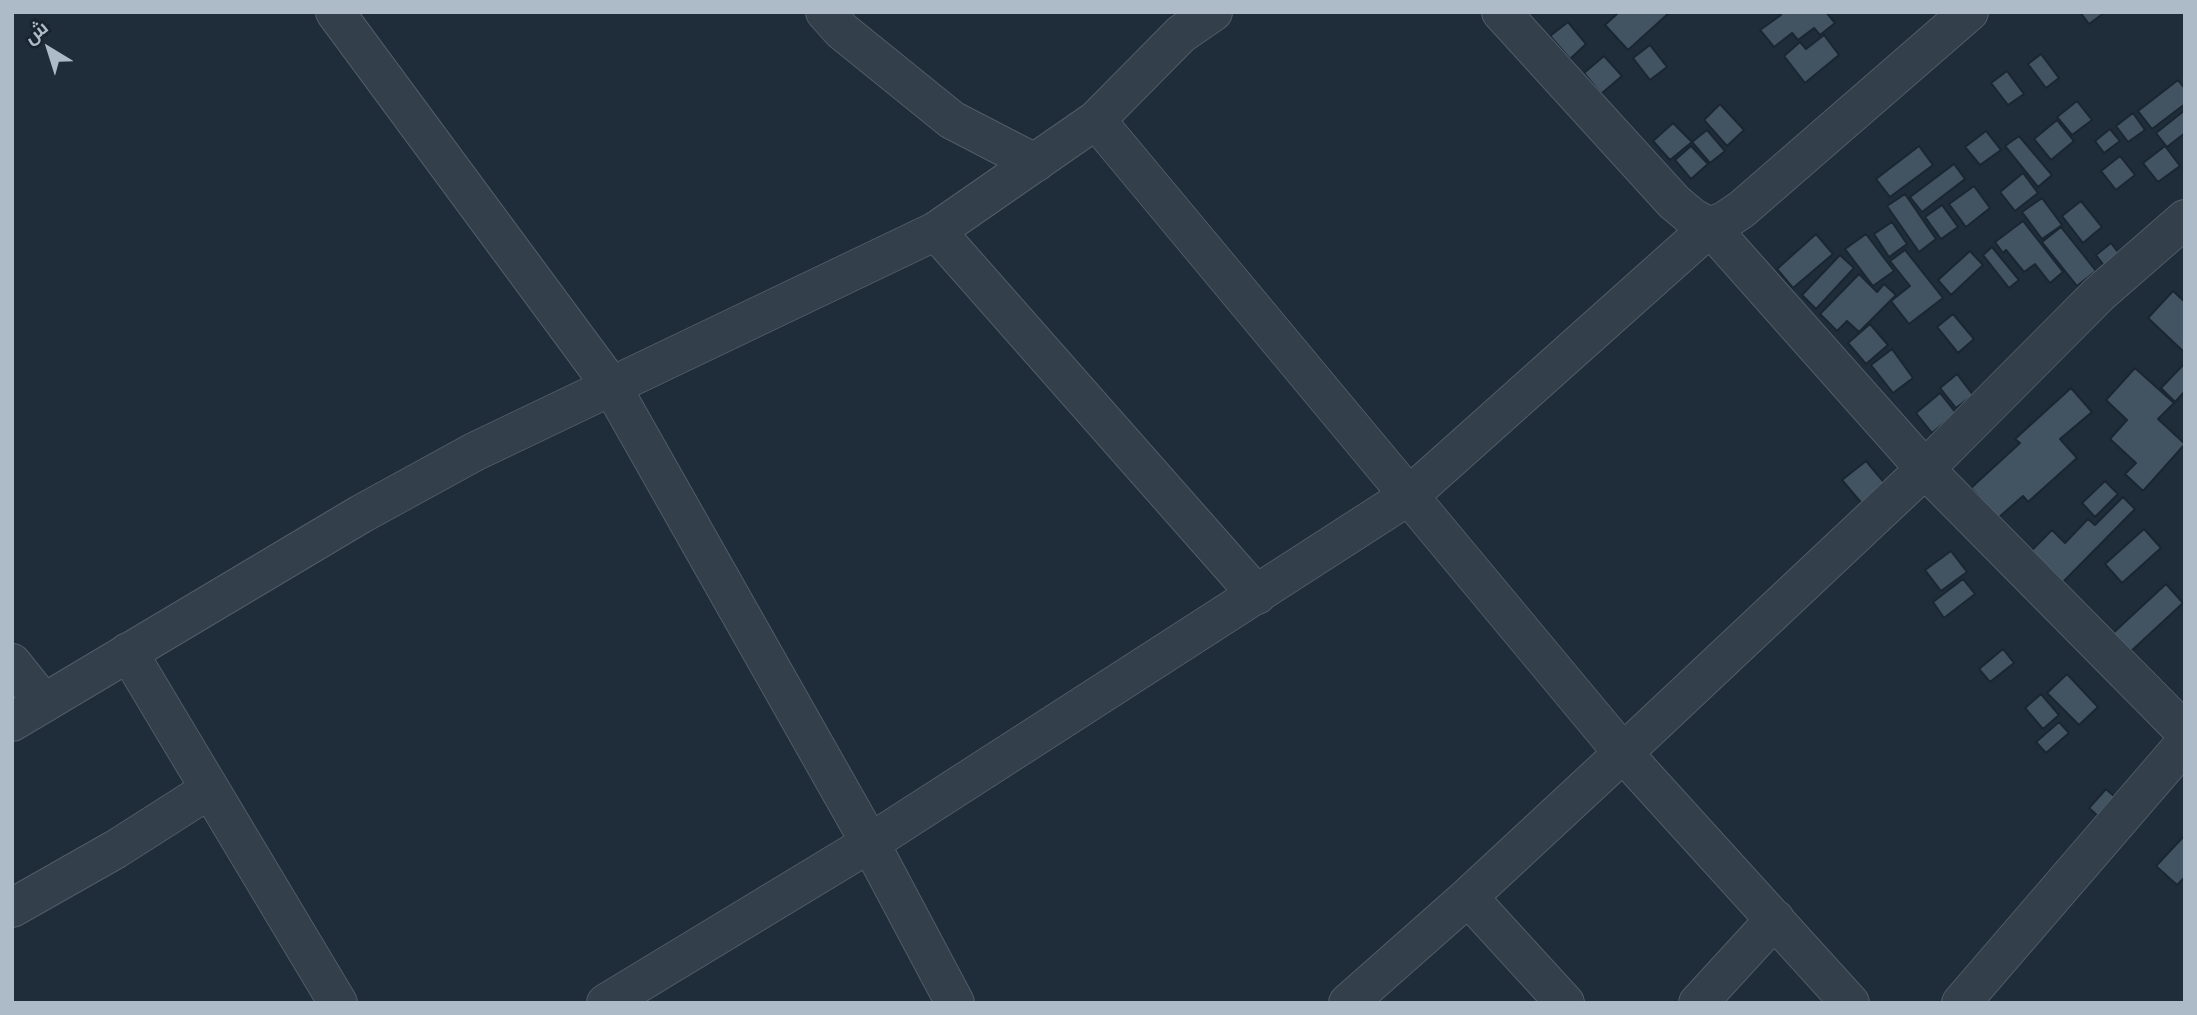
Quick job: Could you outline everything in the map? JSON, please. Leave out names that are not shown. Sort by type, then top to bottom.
[{"type":"street","points":[[335,12],[612,387],[870,843],[955,1003]]},
{"type":"street","points":[[825,12],[842,31],[952,120],[1035,163]]},
{"type":"street","points":[[12,663],[28,712],[361,513],[451,464],[936,231],[1096,120],[1181,34],[1213,12]]},
{"type":"street","points":[[1501,12],[1674,202],[1693,218],[1710,227],[1925,469],[2185,732]]},
{"type":"street","points":[[606,1003],[870,843],[1410,495],[1710,227],[1742,209],[1969,12]]},
{"type":"street","points":[[1096,120],[1623,753],[1850,1003]]},
{"type":"street","points":[[1348,1003],[1468,897],[1623,753],[1925,469],[2099,294],[2185,219]]},
{"type":"street","points":[[936,231],[1257,595]]},
{"type":"street","points":[[128,652],[338,1003]]},
{"type":"street","points":[[1961,1003],[2185,743]]},
{"type":"street","points":[[12,908],[116,849],[210,789]]},
{"type":"street","points":[[1468,897],[1565,1003]]},
{"type":"street","points":[[1698,1003],[1775,919]]},
{"type":"building","points":[[1619,12],[1670,12],[1628,50],[1605,25]]},
{"type":"building","points":[[1779,12],[1826,12],[1835,23],[1820,35],[1814,28],[1798,40],[1792,33],[1774,47],[1760,30],[1781,15]]},
{"type":"building","points":[[2080,12],[2104,12],[2104,13],[2089,24]]},
{"type":"building","points":[[1568,22],[1586,44],[1570,59],[1550,36]]},
{"type":"building","points":[[1824,35],[1839,55],[1805,83],[1784,56],[1800,42],[1806,49]]},
{"type":"building","points":[[1650,45],[1667,67],[1650,80],[1633,58]]},
{"type":"building","points":[[2041,54],[2059,78],[2046,88],[2028,64]]},
{"type":"building","points":[[1604,56],[1622,76],[1601,94],[1584,73]]},
{"type":"building","points":[[2007,71],[2024,94],[2008,105],[1991,83]]},
{"type":"building","points":[[2178,80],[2185,89],[2185,104],[2152,129],[2138,111]]},
{"type":"building","points":[[2077,101],[2092,120],[2072,135],[2057,117]]},
{"type":"building","points":[[1720,104],[1744,130],[1727,146],[1704,120]]},
{"type":"building","points":[[2185,110],[2185,133],[2167,147],[2156,133]]},
{"type":"building","points":[[2133,113],[2145,130],[2128,142],[2116,126]]},
{"type":"building","points":[[2057,120],[2074,141],[2051,160],[2034,139]]},
{"type":"building","points":[[1673,123],[1692,142],[1670,160],[1653,141]]},
{"type":"building","points":[[2110,129],[2120,141],[2104,153],[2095,141]]},
{"type":"building","points":[[1707,130],[1725,151],[1710,163],[1692,142]]},
{"type":"building","points":[[1986,131],[2001,150],[1980,165],[1965,147]]},
{"type":"building","points":[[2019,136],[2052,175],[2038,187],[2005,146]]},
{"type":"building","points":[[1691,146],[1708,164],[1691,179],[1675,160]]},
{"type":"building","points":[[1919,146],[1933,165],[1890,197],[1876,179]]},
{"type":"building","points":[[2165,146],[2180,166],[2158,182],[2143,163]]},
{"type":"building","points":[[2120,156],[2135,175],[2116,190],[2101,171]]},
{"type":"building","points":[[1954,164],[1965,179],[1922,212],[1910,197]]},
{"type":"building","points":[[2023,173],[2038,193],[2015,211],[2000,192]]},
{"type":"building","points":[[1974,186],[1990,208],[1966,227],[1949,204]]},
{"type":"building","points":[[1905,194],[1936,239],[1919,252],[1887,206]]},
{"type":"building","points":[[2042,198],[2062,225],[2042,239],[2022,212]]},
{"type":"building","points":[[2081,201],[2102,227],[2083,243],[2062,216]]},
{"type":"building","points":[[1942,205],[1958,227],[1941,239],[1925,217]]},
{"type":"building","points":[[2023,221],[2063,272],[2050,283],[2035,264],[2024,272],[2006,250],[2003,253],[1995,242]]},
{"type":"building","points":[[1892,222],[1907,244],[1889,257],[1874,234]]},
{"type":"building","points":[[2061,227],[2096,271],[2077,286],[2042,242]]},
{"type":"building","points":[[1816,234],[1833,254],[1793,288],[1777,269]]},
{"type":"building","points":[[1866,234],[1894,271],[1873,286],[1845,249]]},
{"type":"building","points":[[2111,243],[2127,264],[2111,275],[2096,255]]},
{"type":"building","points":[[1992,247],[2019,280],[2009,288],[1983,255]]},
{"type":"building","points":[[1905,250],[1943,298],[1909,324],[1891,301],[1910,286],[1890,261]]},
{"type":"building","points":[[1970,251],[1983,265],[1951,295],[1938,280]]},
{"type":"building","points":[[1840,255],[1854,268],[1816,309],[1802,295]]},
{"type":"building","points":[[1859,274],[1877,292],[1884,284],[1896,295],[1859,332],[1847,321],[1837,331],[1820,314]]},
{"type":"building","points":[[2173,291],[2185,302],[2185,353],[2148,318]]},
{"type":"building","points":[[1953,314],[1974,339],[1958,353],[1937,327]]},
{"type":"building","points":[[1870,324],[1888,345],[1866,364],[1848,343]]},
{"type":"building","points":[[1892,349],[1913,378],[1893,393],[1871,365]]},
{"type":"building","points":[[2185,363],[2185,391],[2175,402],[2161,388]]},
{"type":"building","points":[[2135,368],[2174,403],[2158,419],[2185,444],[2143,491],[2125,474],[2136,463],[2110,439],[2127,420],[2106,400]]},
{"type":"building","points":[[1957,374],[1973,395],[1956,408],[1940,388]]},
{"type":"building","points":[[2071,388],[2092,412],[2060,439],[2077,458],[2028,502],[2023,496],[1998,518],[1971,488],[2020,443],[2015,439]]},
{"type":"building","points":[[1940,393],[1956,413],[1932,433],[1916,413]]},
{"type":"building","points":[[1866,461],[1893,493],[1869,512],[1842,480]]},
{"type":"building","points":[[2105,481],[2118,494],[2095,517],[2082,503]]},
{"type":"building","points":[[2123,497],[2135,509],[2061,584],[2029,553],[2052,530],[2065,543],[2088,519],[2095,525]]},
{"type":"building","points":[[2144,529],[2161,548],[2122,583],[2105,564]]},
{"type":"building","points":[[1951,551],[1967,572],[1941,591],[1925,570]]},
{"type":"building","points":[[1963,579],[1975,594],[1944,618],[1933,602]]},
{"type":"building","points":[[2166,584],[2183,603],[2128,654],[2111,635]]},
{"type":"building","points":[[2003,649],[2014,663],[1990,682],[1979,669]]},
{"type":"building","points":[[2067,674],[2098,707],[2079,725],[2047,693]]},
{"type":"building","points":[[2041,694],[2059,715],[2043,729],[2025,708]]},
{"type":"building","points":[[2059,722],[2069,733],[2046,753],[2036,742]]},
{"type":"building","points":[[2106,789],[2125,806],[2108,825],[2089,808]]},
{"type":"building","points":[[2185,835],[2185,877],[2177,885],[2156,866]]}]
